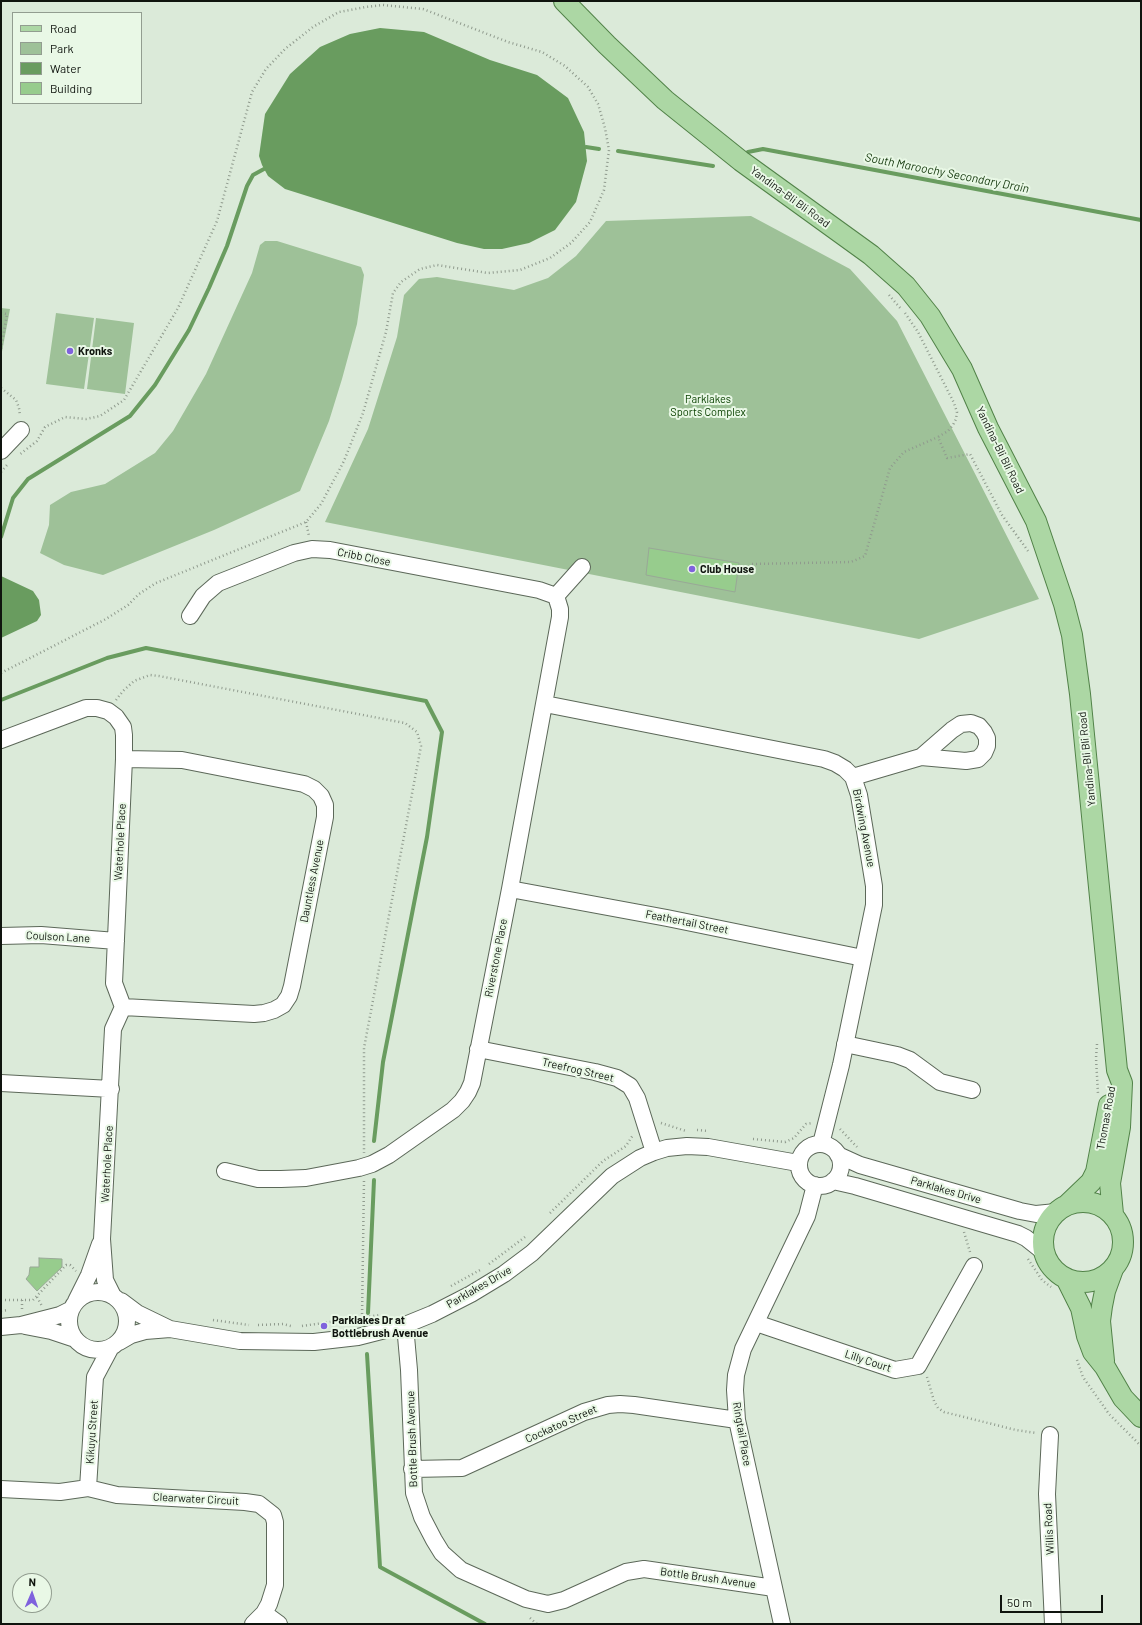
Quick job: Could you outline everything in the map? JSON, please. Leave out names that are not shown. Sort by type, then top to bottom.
[{"type":"main road","name":"Yandina-Bli Bli Road","points":[[564,1],[607,45],[665,100],[741,161],[871,255],[906,286],[930,316],[962,369],[988,428],[1036,521],[1064,604],[1072,635],[1080,694],[1117,1070]]},
{"type":"main road","name":"Thomas Road","points":[[1061,1209],[1091,1182],[1096,1172],[1108,1113],[1112,1082],[1117,1070]]},
{"type":"main road","name":"Thomas Road","points":[[1113,1214],[1110,1183],[1120,1127],[1122,1097],[1122,1083],[1117,1070]]},
{"type":"main road","points":[[1079,1202],[1092,1202],[1113,1214],[1121,1227],[1124,1242],[1123,1252],[1119,1261],[1105,1276],[1091,1281],[1076,1281],[1066,1278],[1053,1268],[1044,1253],[1044,1231],[1049,1221],[1061,1209],[1079,1202]]},
{"type":"main road","points":[[1105,1367],[1100,1321],[1105,1291],[1113,1269]]},
{"type":"main road","points":[[1066,1278],[1081,1308],[1087,1336],[1093,1352],[1105,1367],[1123,1398],[1141,1417]]},
{"type":"street","points":[[8,457],[21,430]]},
{"type":"street","name":"Cribb Close","points":[[190,616],[203,596],[218,583],[294,553],[312,548],[330,550],[539,590],[556,596]]},
{"type":"street","points":[[556,596],[582,567]]},
{"type":"street","name":"Riverstone Place","points":[[225,1171],[258,1179],[281,1179],[306,1178],[359,1168],[372,1164],[389,1155],[452,1110],[462,1101],[472,1083],[545,704],[560,617],[560,609],[556,596]]},
{"type":"street","name":"Birdwing Avenue","points":[[545,704],[824,759],[835,763],[853,777],[859,795],[875,896],[841,1065],[821,1144]]},
{"type":"street","name":"Waterhole Place","points":[[1,740],[86,708],[97,708],[108,711],[116,717],[123,727],[124,759],[114,983],[123,1007],[113,1029],[102,1239],[105,1280],[115,1297]]},
{"type":"street","points":[[853,777],[921,757]]},
{"type":"street","name":"Dauntless Avenue","points":[[123,1007],[254,1014],[274,1010],[282,1005],[289,996],[292,986],[325,817],[325,805],[321,796],[314,789],[304,784],[182,760],[124,759]]},
{"type":"street","name":"Feathertail Street","points":[[510,889],[667,918],[863,958]]},
{"type":"street","name":"Coulson Lane","points":[[1,936],[40,935],[116,941]]},
{"type":"street","points":[[845,1044],[910,1060],[940,1082],[972,1090]]},
{"type":"street","name":"Treefrog Street","points":[[478,1050],[595,1072],[617,1078],[630,1086],[637,1098],[654,1152]]},
{"type":"street","points":[[1,1083],[111,1089]]},
{"type":"street","points":[[821,1144],[832,1147],[838,1155],[841,1166],[840,1172],[833,1181],[828,1184],[815,1185],[804,1179],[800,1173],[798,1163],[801,1154],[805,1150],[810,1146],[821,1144]]},
{"type":"street","name":"Parklakes Drive","points":[[115,1345],[131,1334],[170,1329],[240,1341],[314,1342],[358,1337],[405,1324],[445,1307],[504,1274],[532,1253],[612,1176],[640,1158],[654,1152],[667,1148],[687,1146],[708,1147],[798,1163]]},
{"type":"street","name":"Parklakes Drive","points":[[838,1155],[860,1165],[1020,1211],[1036,1214],[1061,1209]]},
{"type":"street","name":"Parklakes Drive","points":[[833,1181],[855,1186],[1018,1234],[1026,1238],[1044,1253]]},
{"type":"street","name":"Ringtail Place","points":[[782,1624],[737,1420],[735,1390],[736,1375],[743,1349],[802,1226],[815,1185]]},
{"type":"street","name":"Waterhole Place","points":[[73,1306],[89,1275],[102,1239]]},
{"type":"street","points":[[918,1366],[974,1266]]},
{"type":"street","points":[[1,1327],[22,1318],[60,1314],[73,1306],[84,1295],[93,1292],[102,1292],[115,1297],[125,1308],[127,1326],[124,1334],[115,1345],[102,1350],[92,1350],[79,1342],[22,1318]]},
{"type":"street","name":"Parklakes Drive","points":[[115,1297],[138,1313],[170,1329]]},
{"type":"street","points":[[73,1306],[68,1320],[69,1325],[79,1342]]},
{"type":"street","name":"Lilly Court","points":[[756,1323],[895,1370],[918,1366]]},
{"type":"street","name":"Bottle Brush Avenue","points":[[405,1324],[409,1370],[414,1493],[417,1504],[442,1553],[461,1570],[538,1603],[556,1603],[626,1572],[644,1569],[774,1588]]},
{"type":"street","name":"Kikuyu Street","points":[[79,1342],[90,1359],[95,1377],[88,1488]]},
{"type":"street","name":"Kikuyu Street","points":[[95,1377],[115,1345]]},
{"type":"street","name":"Cockatoo Street","points":[[412,1469],[462,1468],[584,1412],[608,1405],[634,1405],[737,1420]]},
{"type":"street","name":"Willis Road","points":[[1050,1435],[1047,1494],[1053,1624]]},
{"type":"street","name":"Clearwater Circuit","points":[[1,1489],[60,1492],[88,1488],[117,1495],[252,1502],[265,1508],[273,1515],[276,1522],[275,1585],[269,1604],[258,1618]]},
{"type":"street","points":[[258,1618],[280,1624]]},
{"type":"path","points":[[1,472],[8,457],[37,441],[45,427],[64,417],[86,420],[100,416],[124,400],[178,308],[218,222],[252,92],[266,69],[285,50],[313,27],[339,12],[366,7],[383,5],[423,9],[508,42],[542,52],[565,66],[588,87],[598,104],[605,128],[609,150],[604,190],[590,222],[570,243],[550,258],[520,270],[488,274],[437,265],[420,269],[400,282],[393,293],[386,332],[361,420],[344,461],[321,504],[306,522],[156,583],[106,619],[1,672]]},
{"type":"path","points":[[752,564],[851,562],[865,556],[890,468],[904,452],[938,437],[954,425],[957,412],[954,403],[918,332],[904,312],[883,290]]},
{"type":"path","points":[[1,313],[7,314],[1,349]]},
{"type":"path","points":[[1,388],[16,400],[19,408],[21,430]]},
{"type":"path","points":[[938,437],[947,458],[970,454],[1002,515],[1029,553]]},
{"type":"path","points":[[1097,1041],[1096,1058],[1098,1098]]},
{"type":"path","points":[[362,1318],[364,1173]]},
{"type":"path","points":[[962,1227],[974,1266]]},
{"type":"path","points":[[1,1300],[34,1300],[66,1265],[73,1266],[78,1275]]},
{"type":"path","points":[[37,1297],[43,1309]]},
{"type":"path","points":[[22,1300],[22,1318]]},
{"type":"path","points":[[1,1310],[22,1318]]},
{"type":"path","points":[[22,1318],[29,1310]]},
{"type":"path","points":[[918,1366],[927,1376],[938,1408],[944,1412],[1016,1430],[1050,1435]]},
{"type":"path","points":[[530,1618],[537,1624]]},
{"type":"green space","name":"Parklakes Sports Complex","points":[[751,216],[850,269],[897,321],[1039,599],[919,639],[325,522],[368,429],[397,337],[404,295],[419,279],[437,277],[514,290],[548,278],[576,256],[606,221]]},
{"type":"green space","points":[[265,241],[277,241],[361,267],[364,275],[357,324],[342,379],[329,421],[300,491],[214,530],[103,575],[64,565],[40,553],[49,525],[50,505],[71,492],[105,484],[155,453],[173,431],[206,374],[252,273],[260,245]]},
{"type":"green space","points":[[1,308],[10,309],[1,357]]},
{"type":"green space","name":"Kronks","points":[[56,313],[94,318],[84,389],[46,384]]},
{"type":"green space","name":"Kronks","points":[[96,318],[134,323],[125,394],[87,389]]},
{"type":"water","points":[[380,28],[424,32],[490,60],[537,75],[568,98],[584,132],[587,161],[576,202],[555,230],[529,243],[502,249],[484,249],[457,243],[285,189],[268,176],[259,156],[265,114],[290,74],[320,47],[350,34]]},
{"type":"water","points":[[1,576],[33,591],[39,600],[41,615],[37,621],[1,638]]},
{"type":"building","name":"Club House","points":[[649,548],[739,563],[735,592],[646,575]]},
{"type":"building","points":[[39,1258],[62,1259],[62,1267],[37,1291],[26,1279],[29,1275],[30,1267],[39,1267]]},
{"type":"waterway","points":[[586,147],[599,149]]},
{"type":"waterway","name":"South Maroochy Secondary Drain","points":[[748,152],[763,149],[1141,220]]},
{"type":"waterway","name":"South Maroochy Secondary Drain","points":[[618,151],[713,166]]},
{"type":"waterway","points":[[1,537],[13,498],[28,479],[130,416],[155,385],[189,330],[209,288],[227,246],[247,186],[253,175],[264,169]]},
{"type":"waterway","points":[[1,700],[107,658],[146,648],[426,701],[442,732],[427,837],[383,1062],[374,1141]]},
{"type":"waterway","points":[[368,1313],[374,1180]]},
{"type":"waterway","points":[[367,1354],[380,1567],[485,1624]]},
{"type":"place","name":"Kronks","points":[[70,351]]},
{"type":"place","name":"Club House","points":[[692,569]]},
{"type":"place","name":"Parklakes Dr at Bottlebrush Avenue","points":[[324,1326]]}]
